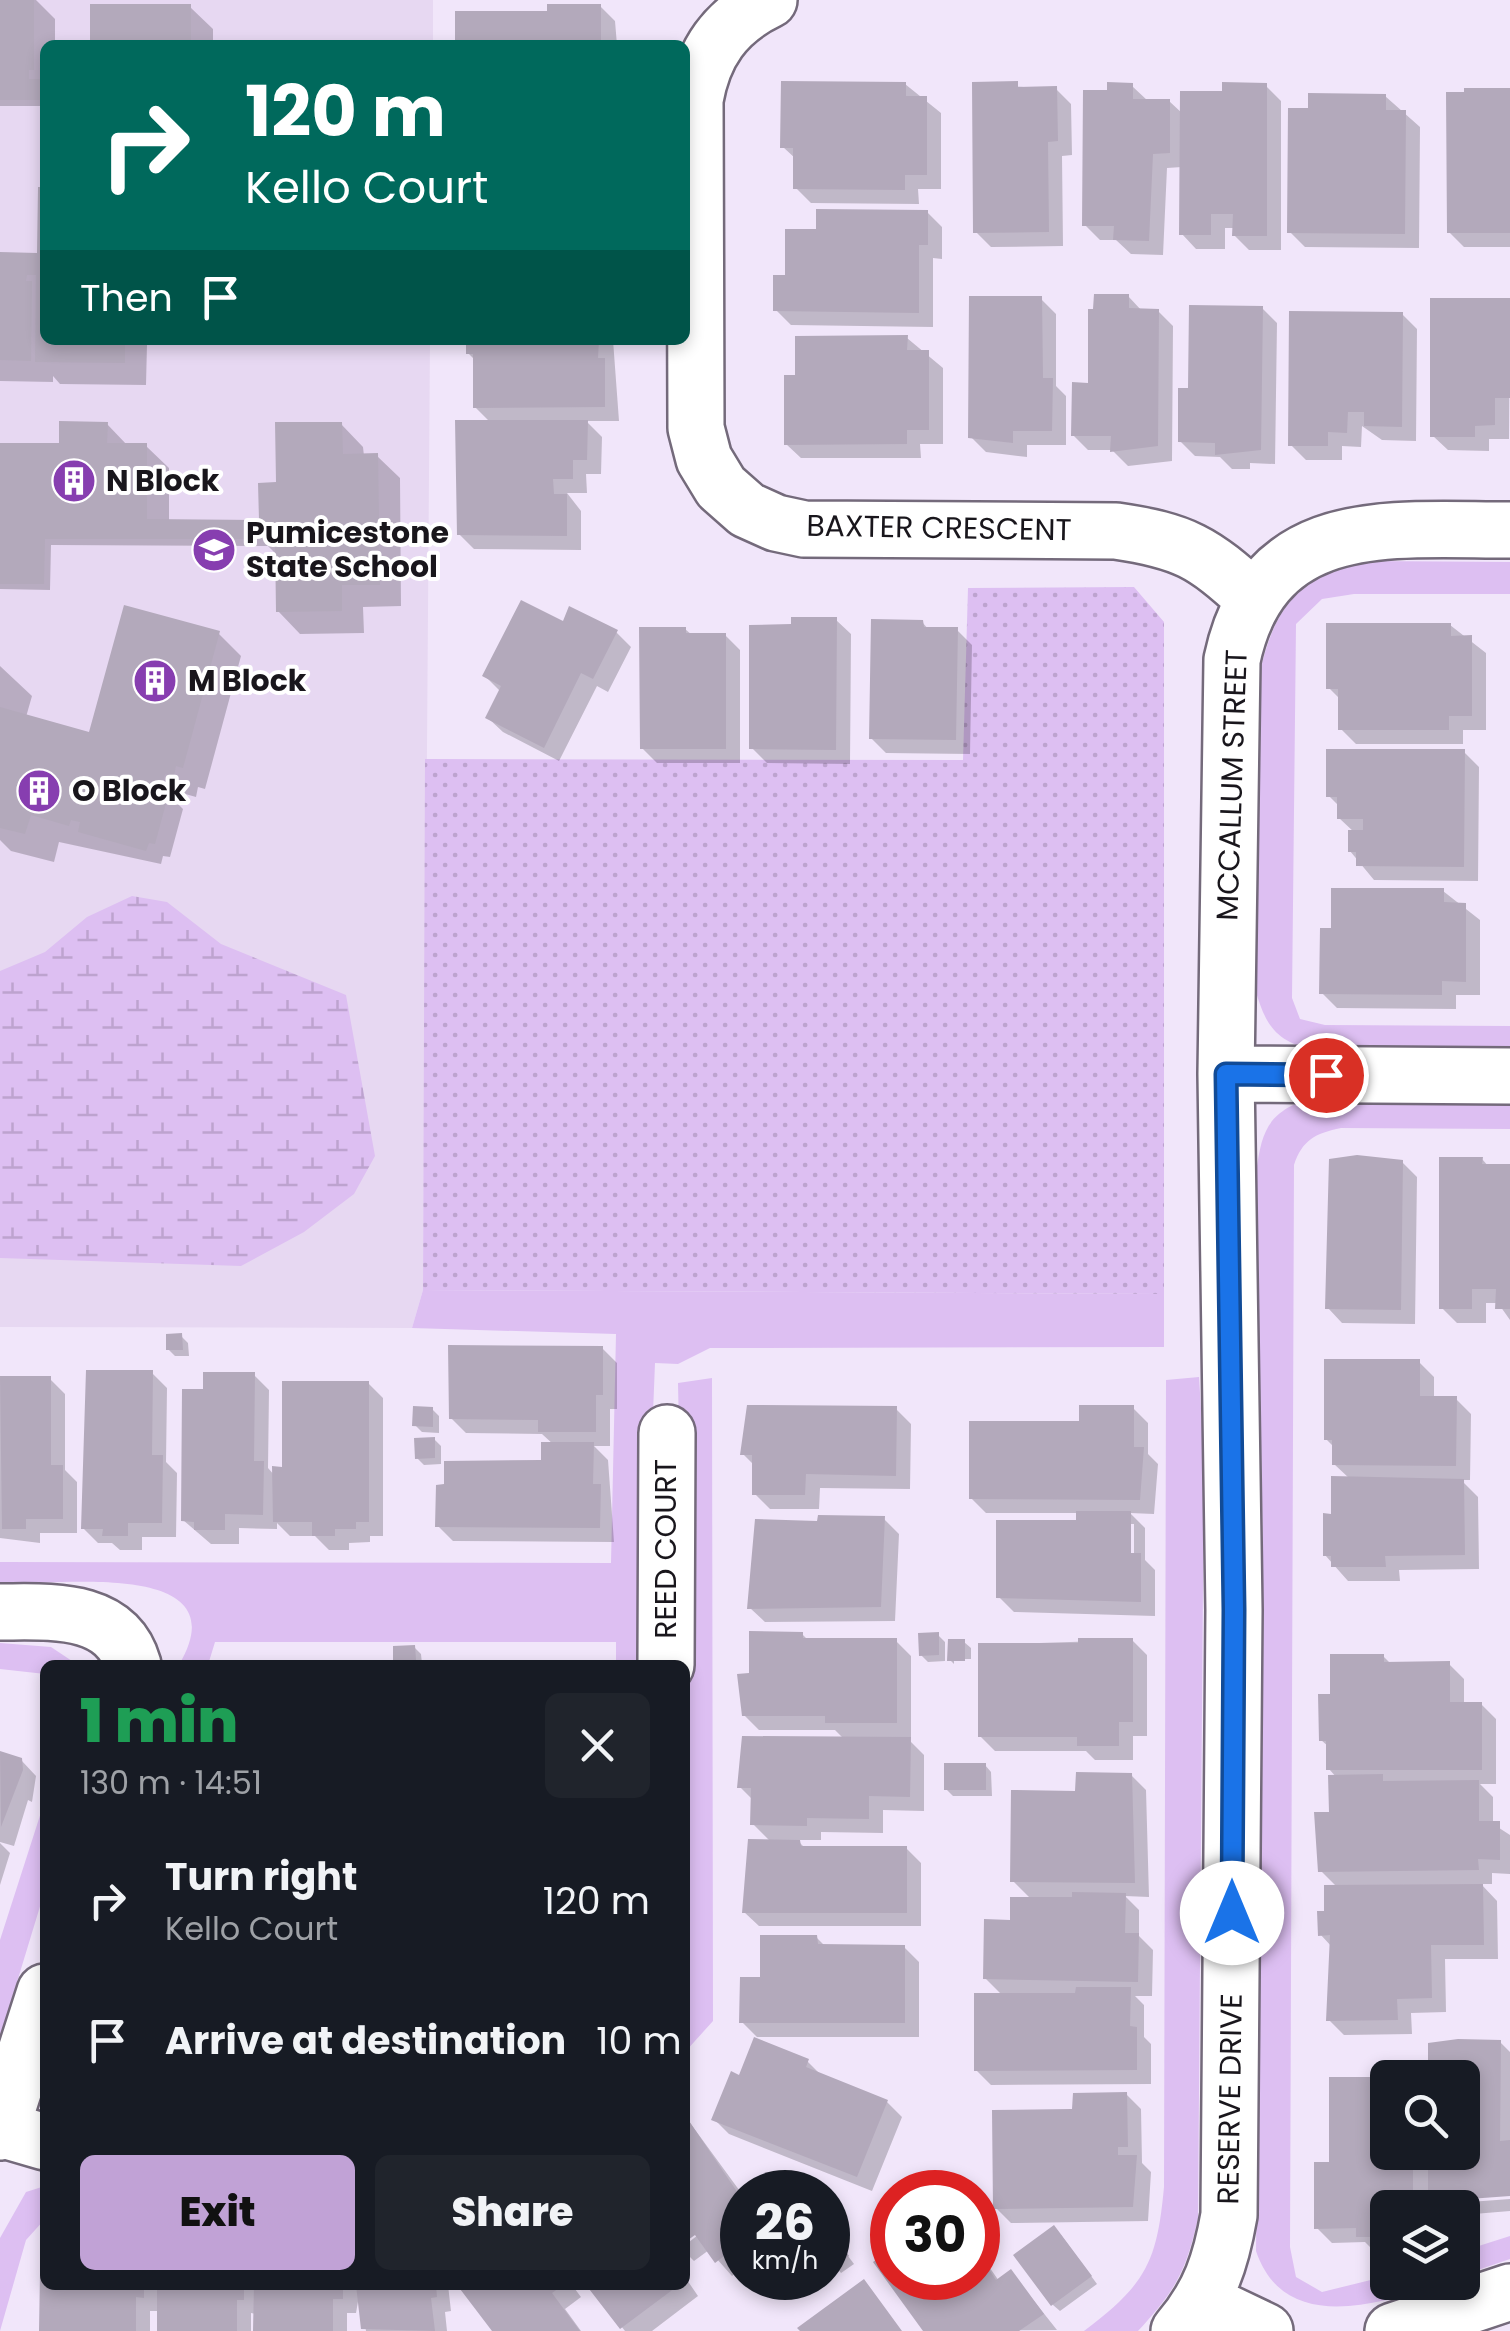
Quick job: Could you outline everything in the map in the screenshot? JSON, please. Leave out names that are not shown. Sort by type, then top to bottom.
[{"type":"street","name":"BAXTER CRESCENT","points":[[755,3],[715,43],[700,66],[695,100],[696,428],[704,459],[721,487],[747,510],[804,529],[1116,531],[1156,537],[1189,547],[1253,598]]},
{"type":"street","name":"MCCALLUM STREET","points":[[1226,1074],[1230,682],[1240,623],[1253,598],[1284,564],[1317,544],[1341,536],[1391,530],[1510,530]]},
{"type":"street","points":[[1226,1074],[1510,1076]]},
{"type":"street","name":"RESERVE DRIVE","points":[[1192,2316],[1222,2257],[1229,2215],[1234,1610],[1226,1074]]},
{"type":"street","name":"REED COURT","points":[[666,1660],[667,1433]]},
{"type":"street","points":[[0,1612],[90,1618],[116,1632],[131,1660]]},
{"type":"street","points":[[40,2007],[0,2130],[40,2141]]},
{"type":"street","points":[[1393,2331],[1510,2292]]},
{"type":"street","points":[[1192,2316],[1265,2331]]},
{"type":"shaded area","name":"Pumicestone State School","points":[[0,0],[433,0],[433,40],[40,40],[40,345],[430,345],[423,1290],[412,1328],[0,1327]]},
{"type":"green space","points":[[1369,561],[1510,562],[1510,594],[1354,594],[1322,599],[1296,624],[1292,998],[1300,1019],[1325,1025],[1510,1026],[1510,1052],[1365,1055],[1310,1049],[1277,1033],[1256,992],[1258,680],[1264,655],[1281,614],[1306,586],[1323,576]]},
{"type":"green space","points":[[1134,587],[1164,622],[1164,1294],[423,1290],[425,759],[963,760],[968,588]]},
{"type":"green space","points":[[132,896],[167,902],[221,944],[346,995],[375,1156],[354,1194],[304,1232],[241,1266],[0,1258],[0,971],[45,952],[87,917]]},
{"type":"green space","points":[[1318,1095],[1510,1096],[1510,1129],[1341,1128],[1311,1139],[1294,1165],[1290,2247],[1296,2277],[1322,2292],[1370,2280],[1370,2300],[1387,2300],[1332,2306],[1308,2303],[1286,2293],[1269,2276],[1256,2251],[1263,1554],[1256,1174],[1261,1143],[1271,1122]]},
{"type":"green space","points":[[423,1290],[1164,1294],[1164,1347],[710,1348],[678,1364],[655,1363],[643,1660],[616,1660],[616,1642],[215,1642],[210,1660],[181,1660],[192,1631],[185,1607],[165,1593],[98,1582],[0,1584],[0,1562],[611,1563],[616,1334],[412,1328]]},
{"type":"green space","points":[[1199,1377],[1204,1457],[1198,2218],[1177,2280],[1138,2331],[1084,2331],[1122,2299],[1145,2270],[1161,2213],[1166,1380]]},
{"type":"green space","points":[[712,1378],[713,2021],[690,2046],[689,1432],[679,1431],[678,1383]]},
{"type":"green space","points":[[0,1643],[51,1647],[70,1660],[40,1660],[40,1673],[0,1669]]},
{"type":"green space","points":[[40,1816],[40,1906],[0,2038],[0,1940]]},
{"type":"green space","points":[[40,2188],[40,2225],[26,2240],[0,2331],[0,2238],[26,2192]]},
{"type":"green space","points":[[1510,2236],[1510,2259],[1480,2269],[1480,2246]]},
{"type":"building","points":[[0,0],[34,0],[34,70],[29,70],[29,79],[40,79],[40,100],[0,100]]},
{"type":"building","points":[[90,4],[191,4],[191,40],[90,40]]},
{"type":"building","points":[[547,4],[601,4],[601,40],[455,40],[455,11],[547,11]]},
{"type":"building","points":[[781,81],[906,82],[906,96],[927,96],[927,175],[905,175],[905,190],[793,189],[793,148],[780,148]]},
{"type":"building","points":[[1018,81],[1018,87],[1057,86],[1058,141],[1048,142],[1049,232],[973,233],[972,82]]},
{"type":"building","points":[[1107,82],[1133,83],[1133,99],[1170,99],[1170,153],[1153,154],[1149,241],[1113,240],[1114,226],[1082,226],[1083,90],[1107,90]]},
{"type":"building","points":[[1222,82],[1267,83],[1267,236],[1232,236],[1233,214],[1211,214],[1211,235],[1179,235],[1180,91],[1222,91]]},
{"type":"building","points":[[1464,88],[1510,88],[1510,233],[1447,233],[1446,92],[1464,92]]},
{"type":"building","points":[[1308,93],[1386,94],[1386,110],[1406,110],[1405,234],[1287,233],[1288,108],[1308,108]]},
{"type":"building","points":[[40,187],[40,345],[125,345],[125,363],[35,362],[36,275],[27,275],[26,281],[32,281],[31,361],[0,360],[0,252],[37,253]]},
{"type":"building","points":[[816,209],[928,210],[928,245],[919,245],[919,313],[773,311],[773,275],[785,275],[785,229],[816,229]]},
{"type":"building","points":[[1094,294],[1129,294],[1129,308],[1159,309],[1158,446],[1110,452],[1111,436],[1071,436],[1072,382],[1088,383],[1088,309],[1093,309]]},
{"type":"building","points":[[969,296],[1042,296],[1043,378],[1053,378],[1052,431],[1013,431],[1013,443],[968,438]]},
{"type":"building","points":[[1430,298],[1510,298],[1510,398],[1495,398],[1495,425],[1475,426],[1475,437],[1430,437]]},
{"type":"building","points":[[1189,305],[1263,306],[1261,450],[1215,455],[1215,443],[1178,442],[1178,388],[1188,388]]},
{"type":"building","points":[[1289,311],[1403,312],[1402,427],[1364,426],[1364,412],[1348,412],[1347,433],[1328,432],[1328,446],[1288,446]]},
{"type":"building","points":[[908,335],[907,350],[929,350],[929,430],[907,430],[907,444],[784,445],[784,375],[795,375],[795,336]]},
{"type":"building","points":[[466,345],[599,345],[598,358],[605,358],[605,407],[473,408],[473,354],[466,354]]},
{"type":"building","points":[[455,420],[588,420],[587,460],[573,460],[573,479],[553,479],[554,494],[567,494],[567,536],[457,535]]},
{"type":"building","points":[[59,421],[108,422],[107,443],[147,443],[147,519],[259,520],[258,483],[276,482],[275,422],[342,422],[343,454],[378,453],[380,585],[342,585],[342,611],[276,612],[275,539],[45,539],[44,584],[0,584],[0,443],[59,443]]},
{"type":"building","points":[[521,600],[563,621],[569,606],[618,630],[593,679],[581,673],[544,748],[485,718],[501,686],[482,676]]},
{"type":"building","points":[[124,605],[220,631],[183,768],[176,766],[174,776],[165,774],[161,790],[169,792],[155,844],[149,843],[146,851],[78,832],[80,822],[71,820],[69,826],[31,815],[25,834],[0,828],[0,707],[89,732]]},
{"type":"building","points":[[791,617],[837,617],[836,750],[749,749],[749,625],[791,624]]},
{"type":"building","points":[[871,619],[923,620],[924,627],[958,627],[956,740],[869,739]]},
{"type":"building","points":[[1326,623],[1451,623],[1451,636],[1472,635],[1472,716],[1449,716],[1449,730],[1338,730],[1338,689],[1326,689]]},
{"type":"building","points":[[639,627],[686,627],[686,633],[726,633],[726,749],[640,749]]},
{"type":"building","points":[[1326,749],[1465,749],[1464,867],[1356,866],[1356,852],[1348,852],[1348,830],[1363,830],[1363,819],[1337,819],[1337,797],[1326,797]]},
{"type":"building","points":[[1331,888],[1444,888],[1444,902],[1466,903],[1466,982],[1442,981],[1442,995],[1319,994],[1320,928],[1331,928]]},
{"type":"building","points":[[1357,1155],[1403,1160],[1401,1310],[1325,1309],[1329,1159]]},
{"type":"building","points":[[1439,1157],[1483,1157],[1482,1164],[1510,1164],[1510,1309],[1495,1309],[1496,1289],[1472,1289],[1472,1309],[1439,1309]]},
{"type":"building","points":[[182,1333],[183,1350],[166,1350],[166,1334]]},
{"type":"building","points":[[448,1345],[603,1346],[603,1395],[596,1395],[596,1432],[538,1432],[538,1420],[449,1419]]},
{"type":"building","points":[[1324,1359],[1420,1359],[1420,1396],[1457,1396],[1456,1466],[1332,1465],[1332,1440],[1324,1440]]},
{"type":"building","points":[[86,1370],[153,1370],[152,1455],[163,1455],[162,1523],[128,1523],[128,1536],[102,1536],[103,1529],[81,1529]]},
{"type":"building","points":[[203,1372],[255,1372],[254,1461],[264,1461],[263,1515],[225,1514],[225,1530],[194,1530],[194,1522],[181,1521],[182,1389],[203,1389]]},
{"type":"building","points":[[0,1376],[51,1376],[51,1465],[63,1465],[63,1519],[26,1519],[26,1529],[2,1529]]},
{"type":"building","points":[[282,1381],[369,1381],[369,1522],[356,1522],[356,1529],[335,1529],[335,1536],[312,1536],[312,1522],[273,1522],[272,1466],[282,1467]]},
{"type":"building","points":[[747,1405],[897,1406],[896,1476],[806,1474],[805,1495],[752,1495],[752,1455],[740,1455]]},
{"type":"building","points":[[1079,1405],[1134,1405],[1134,1447],[1144,1447],[1140,1500],[969,1499],[969,1421],[1079,1421]]},
{"type":"building","points":[[413,1406],[433,1407],[433,1427],[412,1426]]},
{"type":"building","points":[[435,1437],[435,1458],[415,1459],[414,1438]]},
{"type":"building","points":[[541,1442],[594,1442],[593,1484],[601,1484],[600,1528],[435,1527],[436,1485],[444,1484],[444,1461],[541,1460]]},
{"type":"building","points":[[1331,1476],[1464,1479],[1465,1555],[1385,1556],[1386,1567],[1331,1567],[1331,1556],[1323,1556],[1323,1513],[1331,1514]]},
{"type":"building","points":[[1076,1511],[1131,1511],[1131,1553],[1141,1553],[1141,1602],[996,1598],[996,1520],[1076,1520]]},
{"type":"building","points":[[818,1515],[885,1516],[881,1607],[747,1609],[755,1519],[817,1521]]},
{"type":"building","points":[[749,1631],[803,1632],[803,1638],[897,1638],[897,1723],[825,1723],[825,1716],[742,1716],[737,1674],[749,1673]]},
{"type":"building","points":[[939,1632],[939,1655],[919,1656],[918,1633]]},
{"type":"building","points":[[1078,1638],[1133,1638],[1133,1722],[1119,1722],[1119,1746],[1077,1746],[1077,1737],[978,1737],[978,1643],[1078,1643]]},
{"type":"building","points":[[948,1639],[965,1639],[965,1661],[947,1661]]},
{"type":"building","points":[[415,1645],[416,1660],[393,1660],[393,1646]]},
{"type":"building","points":[[1330,1654],[1384,1654],[1384,1662],[1450,1661],[1450,1702],[1482,1702],[1482,1770],[1326,1770],[1326,1741],[1319,1741],[1318,1694],[1330,1694]]},
{"type":"building","points":[[742,1736],[911,1737],[910,1797],[869,1796],[869,1819],[807,1818],[807,1826],[750,1825],[751,1788],[737,1788]]},
{"type":"building","points":[[0,1751],[22,1758],[23,1770],[1,1827]]},
{"type":"building","points":[[944,1763],[986,1763],[986,1790],[944,1790]]},
{"type":"building","points":[[1076,1772],[1132,1773],[1135,1883],[1010,1882],[1011,1790],[1075,1791]]},
{"type":"building","points":[[1383,1774],[1383,1781],[1479,1780],[1479,1821],[1500,1821],[1500,1860],[1478,1859],[1479,1870],[1318,1872],[1314,1812],[1329,1812],[1328,1775]]},
{"type":"building","points":[[748,1839],[800,1840],[801,1846],[907,1846],[907,1913],[742,1913]]},
{"type":"building","points":[[1483,1884],[1484,1945],[1431,1945],[1432,1998],[1397,1999],[1398,2020],[1326,2021],[1330,1935],[1318,1936],[1317,1911],[1324,1911],[1324,1885]]},
{"type":"building","points":[[1072,1892],[1126,1893],[1125,1933],[1139,1933],[1138,1982],[983,1979],[984,1919],[1010,1920],[1010,1897],[1072,1897]]},
{"type":"building","points":[[760,1935],[817,1935],[818,1944],[905,1945],[905,2023],[739,2023],[740,1977],[760,1977]]},
{"type":"building","points":[[1076,1987],[1131,1987],[1130,2026],[1137,2027],[1137,2070],[974,2071],[974,1993],[1075,1993]]},
{"type":"building","points":[[754,2037],[809,2059],[806,2067],[888,2100],[857,2177],[850,2174],[850,2170],[839,2170],[711,2120],[731,2071],[739,2075]]},
{"type":"building","points":[[1501,2040],[1500,2141],[1510,2140],[1510,2196],[1480,2198],[1480,2190],[1428,2190],[1428,2170],[1480,2170],[1480,2060],[1428,2060],[1428,2043]]},
{"type":"building","points":[[1329,2077],[1370,2077],[1370,2170],[1413,2170],[1413,2190],[1370,2190],[1370,2237],[1356,2237],[1356,2228],[1314,2229],[1314,2162],[1329,2162]]},
{"type":"building","points":[[1127,2092],[1128,2147],[1118,2147],[1118,2155],[1137,2155],[1133,2207],[1000,2209],[1000,2170],[993,2170],[992,2110],[1072,2109],[1073,2093]]},
{"type":"building","points":[[690,2122],[722,2170],[720,2259],[715,2263],[695,2235],[690,2238]]},
{"type":"building","points":[[1054,2225],[1092,2276],[1051,2306],[1013,2255]]},
{"type":"building","points":[[1011,2269],[1044,2314],[1019,2331],[923,2331],[901,2300],[1000,2300],[1000,2277]]},
{"type":"building","points":[[40,2274],[40,2290],[144,2290],[144,2298],[136,2297],[136,2331],[39,2331]]},
{"type":"building","points":[[864,2279],[870,2287],[870,2300],[879,2300],[902,2331],[797,2328],[835,2300],[850,2300],[850,2289]]},
{"type":"building","points":[[157,2290],[244,2290],[244,2300],[237,2300],[237,2331],[157,2331]]},
{"type":"building","points":[[254,2290],[343,2290],[343,2299],[333,2299],[333,2331],[253,2331]]},
{"type":"building","points":[[357,2290],[436,2290],[437,2297],[431,2298],[435,2331],[361,2329]]},
{"type":"building","points":[[461,2290],[556,2290],[552,2293],[580,2331],[492,2331]]},
{"type":"building","points":[[590,2290],[672,2290],[620,2329]]},
{"type":"place","name":"N Block","points":[[74,481]]},
{"type":"place","name":"Pumicestone State School","points":[[214,550]]},
{"type":"place","name":"M Block","points":[[155,681]]},
{"type":"place","name":"O Block","points":[[39,791]]},
{"type":"route","points":[[1232,1913],[1234,1610],[1226,1074],[1326,1075]]}]
